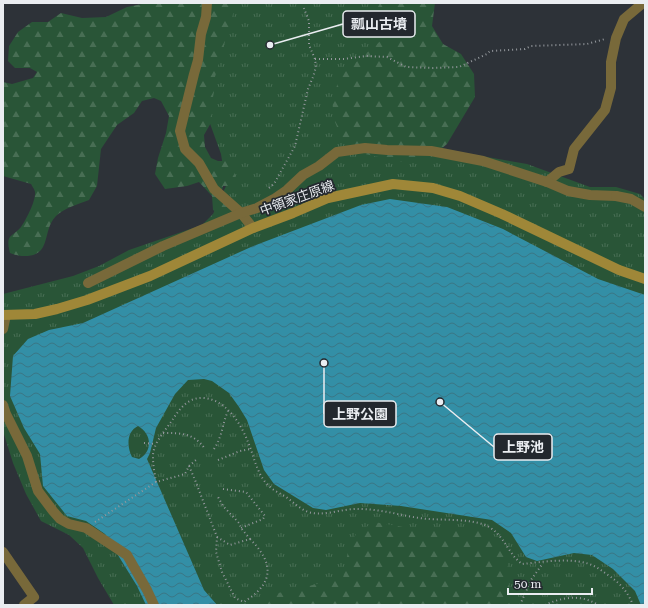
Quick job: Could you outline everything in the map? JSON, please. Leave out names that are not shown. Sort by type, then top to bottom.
[{"type":"main road","name":"中領家庄原線","points":[[4,315],[35,314],[87,300],[150,276],[254,228],[328,198],[393,184],[433,188],[460,196],[502,214],[619,270],[645,279]]},
{"type":"street","points":[[207,3],[198,60],[180,132],[185,149],[199,163],[214,189],[241,213],[254,228]]},
{"type":"street","points":[[547,182],[559,172],[569,169],[574,148],[606,110],[611,88],[611,62],[616,38],[624,19],[643,3],[645,6]]},
{"type":"street","points":[[88,283],[163,246],[241,213],[257,208],[287,190],[303,175],[319,166],[336,152],[365,148],[431,151],[451,154],[483,161],[547,182],[568,191],[631,199],[645,207]]},
{"type":"street","points":[[3,329],[4,315]]},
{"type":"street","points":[[4,412],[27,456],[38,491],[60,519],[69,524],[86,528],[127,555],[148,590],[154,605]]},
{"type":"street","points":[[3,552],[34,596],[24,605]]},
{"type":"path","points":[[269,188],[274,184],[295,146],[305,99],[316,67],[315,59],[309,44],[309,22],[303,6]]},
{"type":"path","points":[[315,59],[344,59],[378,56],[387,57],[406,67],[459,67],[487,54],[490,50],[524,49],[530,46],[587,44],[616,38]]},
{"type":"path","points":[[156,482],[152,457],[156,444],[179,409],[188,402],[198,398],[213,399],[223,405],[239,424],[251,449],[259,473],[267,484],[306,511],[316,515],[334,511],[358,509],[375,510],[427,519],[459,521],[484,525],[494,530],[502,538],[516,560],[522,564],[574,561],[587,563],[598,568],[626,590],[633,605]]},
{"type":"path","points":[[214,449],[220,440],[223,423],[228,411]]},
{"type":"path","points":[[163,433],[184,434],[193,437],[200,441],[205,448]]},
{"type":"path","points":[[144,443],[156,444]]},
{"type":"path","points":[[218,460],[240,451],[251,449]]},
{"type":"path","points":[[86,528],[156,482],[185,474],[189,466],[196,460]]},
{"type":"path","points":[[189,466],[216,537],[216,552],[222,572],[235,598],[244,602],[256,593],[264,583],[268,572],[264,556],[241,528],[239,523],[230,515],[218,497]]},
{"type":"path","points":[[223,489],[246,492],[265,516],[264,519],[241,528]]},
{"type":"path","points":[[216,537],[230,545],[250,539]]},
{"type":"path","points":[[520,605],[528,585],[543,562]]},
{"type":"path","points":[[546,605],[562,598],[583,599],[598,605]]},
{"type":"green space","points":[[147,3],[236,3],[213,84],[214,92],[211,107],[212,121],[204,135],[205,147],[211,158],[218,161],[228,161],[234,171],[235,182],[231,186],[223,186],[222,190],[230,208],[225,214],[219,214],[213,210],[212,196],[199,182],[187,186],[165,189],[155,174],[169,116],[161,101],[154,98],[142,101],[134,113],[117,125],[101,149],[97,186],[89,200],[67,208],[56,216],[49,227],[43,247],[37,254],[23,256],[10,253],[8,242],[9,239],[21,227],[25,220],[32,205],[35,192],[31,184],[3,176],[3,82],[12,84],[33,78],[37,72],[30,68],[15,68],[8,61],[9,46],[18,32],[32,22],[48,22],[61,13],[82,18],[106,17],[127,7]]},
{"type":"green space","points":[[236,3],[406,3],[340,127],[470,154],[527,164],[590,187],[616,187],[640,194],[645,199],[645,605],[114,605],[83,548],[69,535],[41,521],[26,494],[13,463],[3,431],[3,294],[73,276],[99,266],[129,250],[202,225],[213,214],[226,186],[221,154],[204,107],[224,15]]},
{"type":"green space","points":[[380,3],[435,3],[432,26],[443,44],[461,54],[474,74],[475,97],[447,144],[429,159],[402,162],[365,154],[343,142],[335,122],[332,101],[340,76],[385,37],[378,7]]},
{"type":"green space","points":[[374,522],[420,530],[476,528],[494,536],[507,559],[509,585],[508,604],[267,605],[274,594],[343,578],[348,551],[356,534]]},
{"type":"water","points":[[390,199],[447,207],[503,229],[598,279],[645,295],[645,605],[641,605],[635,591],[613,569],[592,555],[574,553],[537,561],[526,557],[511,533],[492,520],[401,506],[360,503],[326,510],[313,508],[274,484],[264,470],[247,420],[239,407],[229,393],[212,381],[204,379],[188,380],[175,394],[156,428],[150,453],[147,459],[204,590],[217,605],[146,605],[137,586],[105,534],[86,521],[67,516],[43,486],[40,454],[24,428],[10,396],[13,356],[28,339],[49,330],[83,323],[251,247],[361,205]],"holes":[[[138,426],[143,429],[148,438],[149,447],[144,456],[139,459],[132,457],[129,449],[129,440],[131,432],[134,429]]]},
{"type":"place","name":"瓢山古墳","points":[[270,45]]},
{"type":"place","name":"上野公園","points":[[324,363]]},
{"type":"place","name":"上野池","points":[[440,402]]}]
